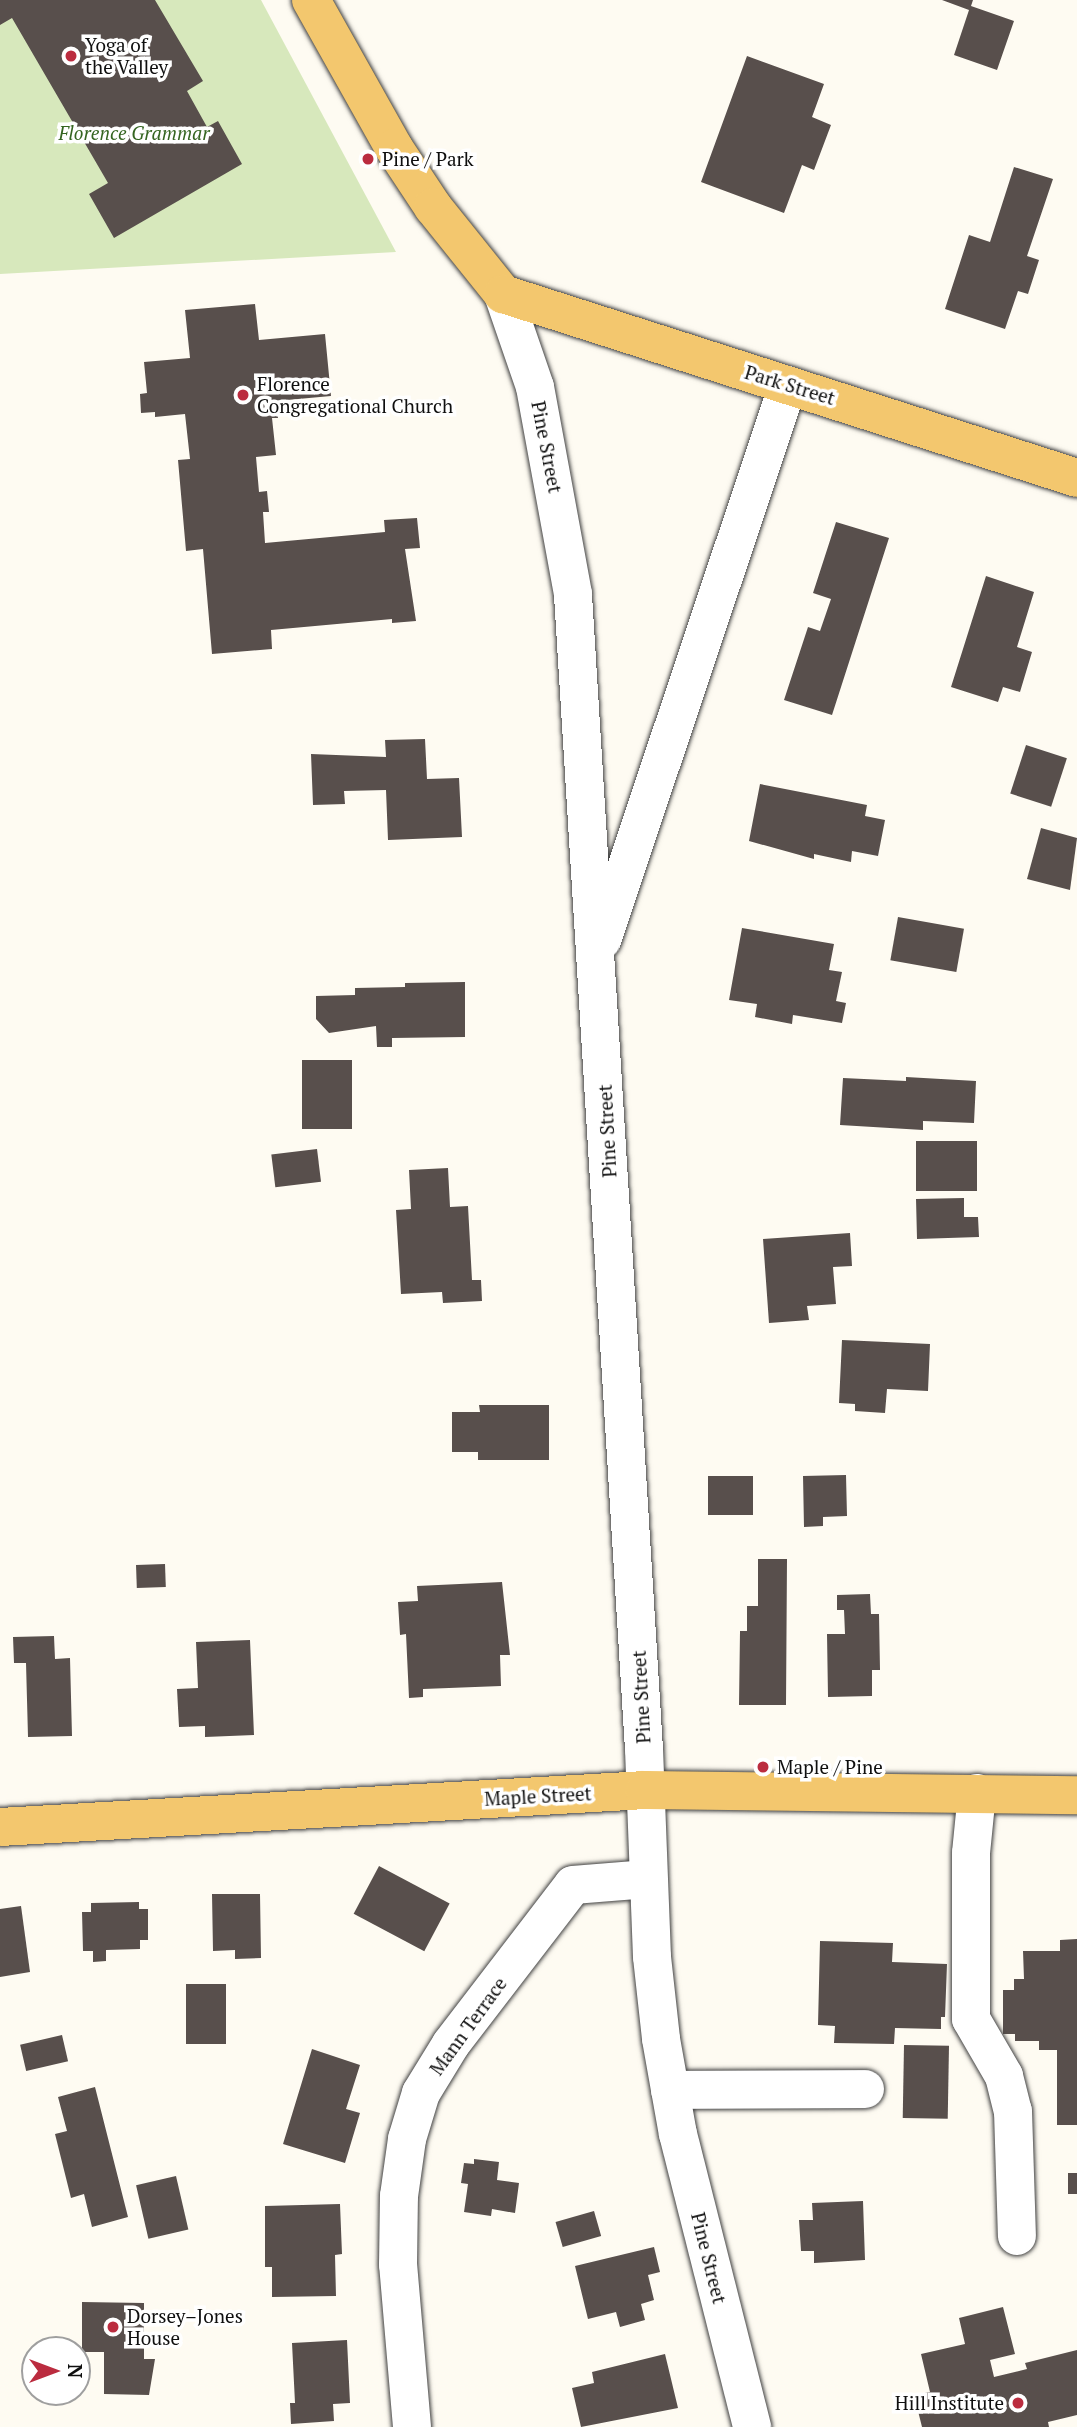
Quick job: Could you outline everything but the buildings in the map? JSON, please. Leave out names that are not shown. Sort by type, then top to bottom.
[{"type":"main road","name":"Pine Street","points":[[311,0],[394,148],[433,207],[503,294]]},
{"type":"main road","name":"Park Street","points":[[503,294],[1077,478]]},
{"type":"main road","name":"Maple Street","points":[[0,1827],[645,1790],[1077,1795]]},
{"type":"street","name":"Pine Street","points":[[503,294],[535,387],[573,595],[645,1790],[652,1957],[670,2091],[752,2427]]},
{"type":"street","name":"Pine Street","points":[[596,956],[636,849],[788,385]]},
{"type":"street","points":[[977,1793],[971,1853],[971,2019],[1004,2076],[1013,2111],[1017,2236]]},
{"type":"street","name":"Mann Terrace","points":[[412,2427],[398,2265],[399,2196],[407,2139],[421,2092],[451,2044],[573,1885],[648,1879]]},
{"type":"street","points":[[670,2091],[865,2090]]},
{"type":"green space","name":"Florence Grammar","points":[[0,0],[261,0],[396,252],[0,274]]},
{"type":"place","name":"Yoga of the Valley","points":[[71,56]]},
{"type":"place","name":"Pine / Park","points":[[368,159]]},
{"type":"place","name":"Florence Congregational Church","points":[[243,395]]},
{"type":"place","name":"Maple / Pine","points":[[763,1767]]},
{"type":"place","name":"Dorsey–Jones House","points":[[113,2327]]},
{"type":"place","name":"Hill Institute","points":[[1018,2403]]}]
